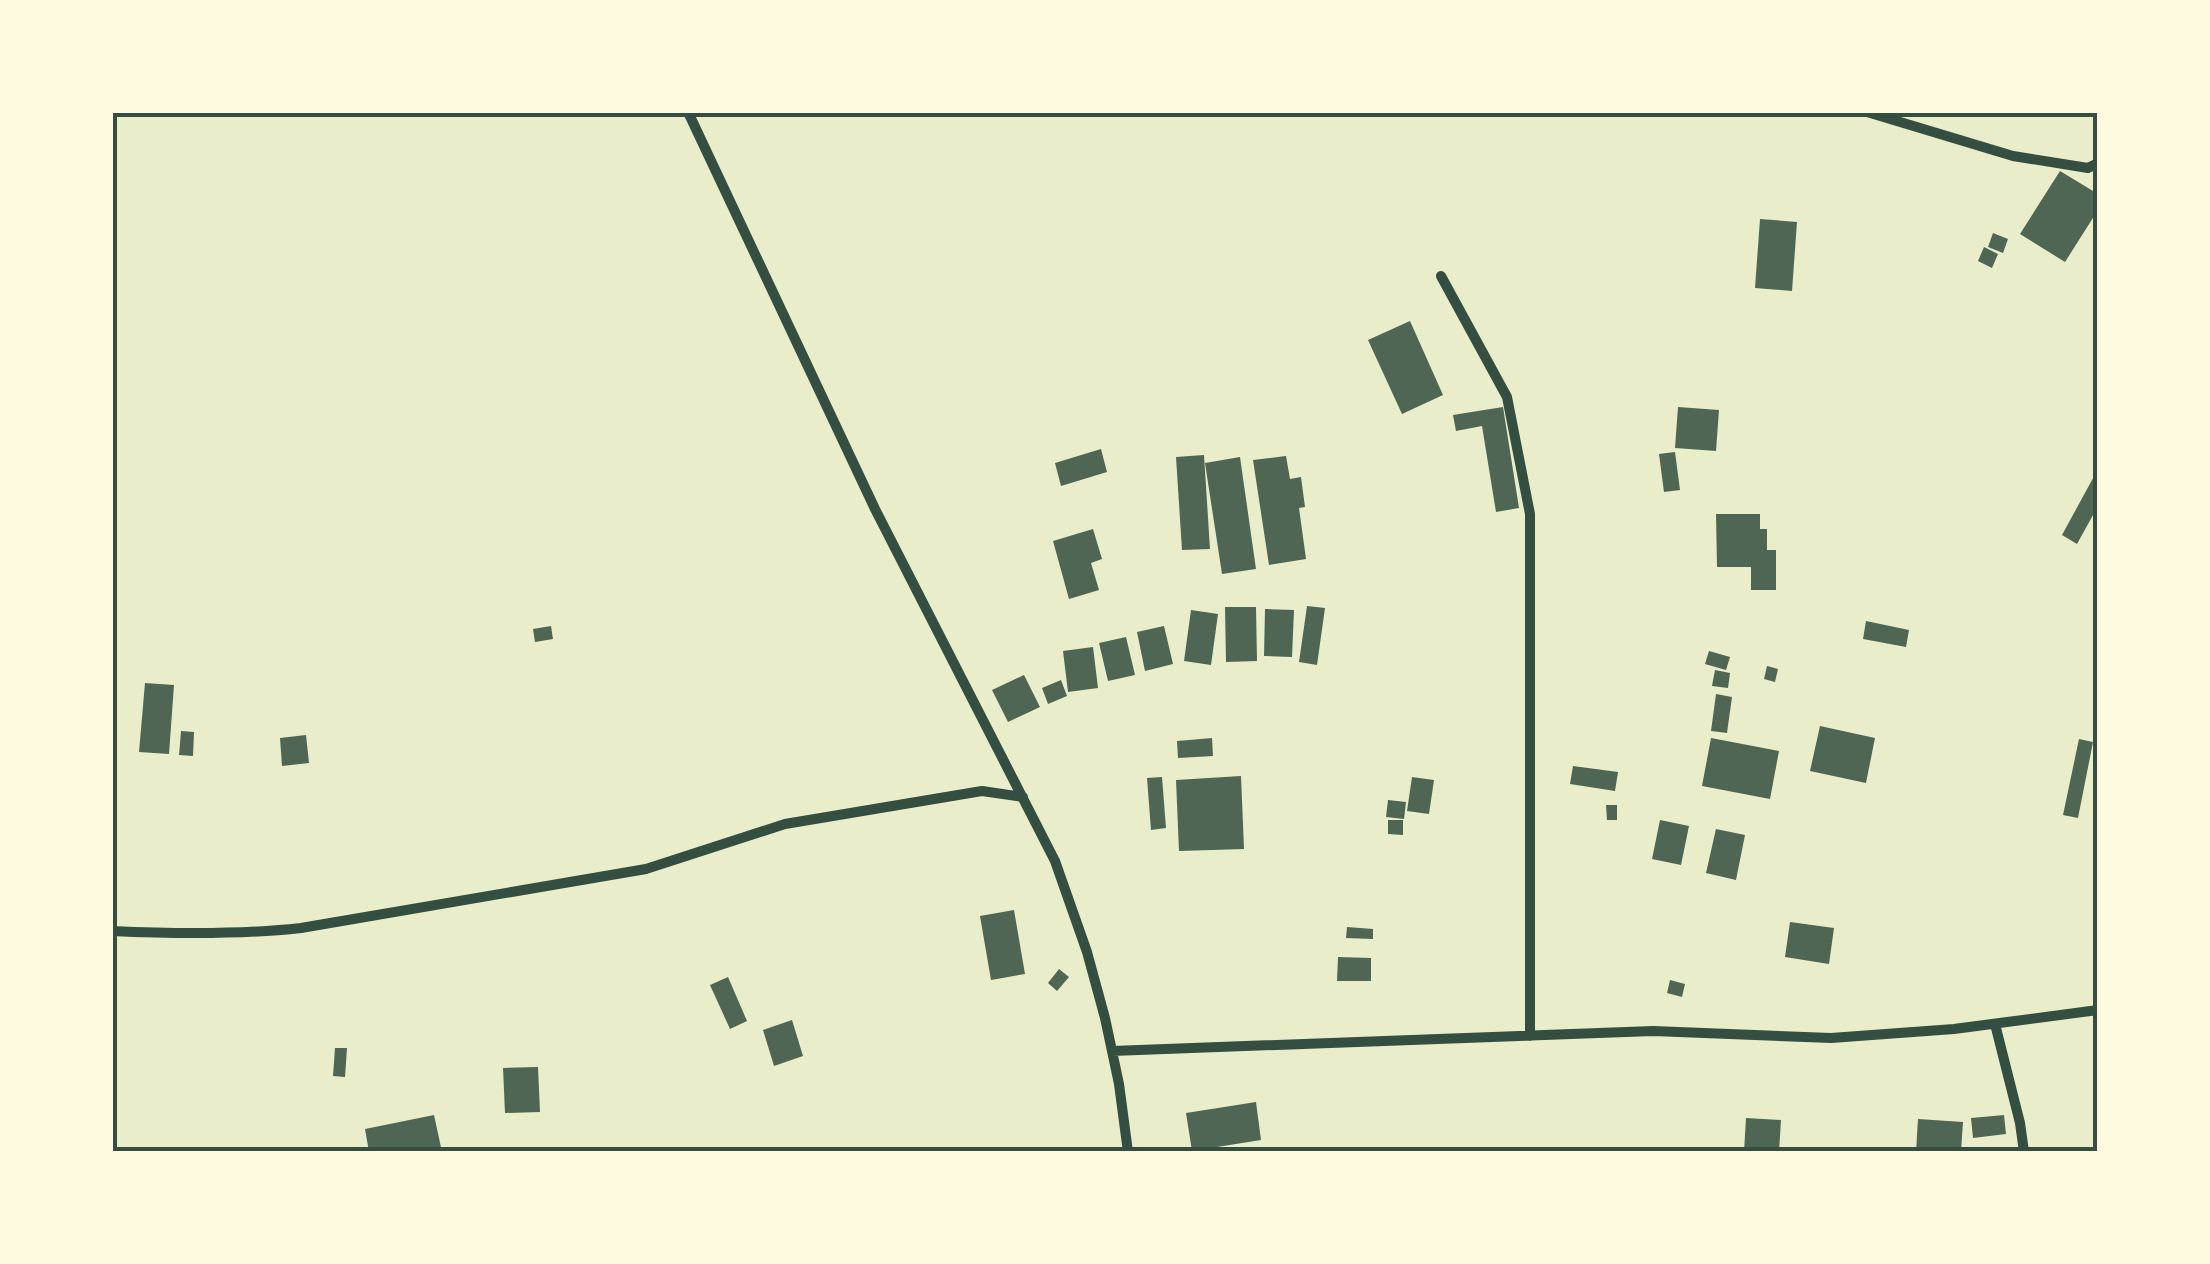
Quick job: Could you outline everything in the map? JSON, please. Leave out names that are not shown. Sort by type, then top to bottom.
[{"type":"street","points":[[688,112],[876,508],[1055,861],[1087,952],[1112,1050],[1128,1152]]},
{"type":"street","points":[[1868,112],[2013,156],[2088,168],[2098,163]]},
{"type":"street","points":[[1442,276],[1506,397],[1530,514],[1530,1036]]},
{"type":"street","points":[[112,931],[204,935],[301,928],[646,869],[785,824],[982,791],[1023,797]]},
{"type":"street","points":[[1112,1050],[1652,1031],[1831,1038],[1954,1029],[2098,1010]]},
{"type":"street","points":[[1995,1024],[2024,1152]]},
{"type":"building","points":[[2060,171],[2098,194],[2098,210],[2065,262],[2020,234]]},
{"type":"building","points":[[1760,219],[1797,222],[1792,291],[1755,288]]},
{"type":"building","points":[[1993,233],[2008,239],[2003,253],[1988,247]]},
{"type":"building","points":[[1984,247],[1998,254],[1992,268],[1978,261]]},
{"type":"building","points":[[1410,321],[1443,395],[1402,414],[1368,340]]},
{"type":"building","points":[[1503,407],[1519,508],[1496,512],[1482,426],[1456,431],[1453,415]]},
{"type":"building","points":[[1678,407],[1719,410],[1716,451],[1675,448]]},
{"type":"building","points":[[1101,449],[1107,472],[1061,486],[1055,463]]},
{"type":"building","points":[[1675,452],[1680,490],[1664,492],[1659,454]]},
{"type":"building","points":[[1204,455],[1210,549],[1182,550],[1176,457]]},
{"type":"building","points":[[1286,456],[1290,479],[1301,477],[1305,507],[1299,508],[1306,559],[1269,565],[1253,460]]},
{"type":"building","points":[[1240,457],[1256,569],[1222,574],[1205,463]]},
{"type":"building","points":[[2098,469],[2098,506],[2077,544],[2062,535]]},
{"type":"building","points":[[1716,514],[1760,514],[1760,529],[1767,529],[1767,550],[1776,550],[1776,590],[1751,590],[1751,567],[1717,567]]},
{"type":"building","points":[[1093,529],[1102,559],[1091,563],[1099,590],[1069,599],[1053,541]]},
{"type":"building","points":[[1307,606],[1325,608],[1317,665],[1299,662]]},
{"type":"building","points":[[1225,607],[1256,607],[1257,661],[1226,662]]},
{"type":"building","points":[[1265,609],[1294,610],[1292,657],[1264,656]]},
{"type":"building","points":[[1191,610],[1218,614],[1211,665],[1184,661]]},
{"type":"building","points":[[1866,621],[1909,630],[1906,647],[1863,639]]},
{"type":"building","points":[[551,626],[553,639],[535,642],[533,629]]},
{"type":"building","points":[[1164,626],[1173,664],[1145,671],[1137,632]]},
{"type":"building","points":[[1126,637],[1135,675],[1108,681],[1099,643]]},
{"type":"building","points":[[1093,647],[1098,688],[1068,692],[1063,651]]},
{"type":"building","points":[[1709,651],[1730,657],[1726,670],[1705,664]]},
{"type":"building","points":[[1767,666],[1778,669],[1775,682],[1764,679]]},
{"type":"building","points":[[1715,670],[1730,673],[1728,688],[1712,686]]},
{"type":"building","points":[[1024,675],[1040,707],[1008,722],[992,690]]},
{"type":"building","points":[[1061,680],[1067,696],[1048,704],[1042,688]]},
{"type":"building","points":[[145,683],[174,685],[169,754],[139,752]]},
{"type":"building","points":[[1716,694],[1732,697],[1727,733],[1711,731]]},
{"type":"building","points":[[1820,726],[1875,738],[1866,783],[1810,771]]},
{"type":"building","points":[[181,731],[194,732],[193,756],[179,755]]},
{"type":"building","points":[[306,735],[309,763],[282,766],[280,738]]},
{"type":"building","points":[[1212,738],[1213,756],[1178,758],[1177,741]]},
{"type":"building","points":[[1711,738],[1779,751],[1770,799],[1702,786]]},
{"type":"building","points":[[2079,739],[2093,742],[2078,818],[2063,815]]},
{"type":"building","points":[[1573,766],[1618,772],[1615,791],[1570,784]]},
{"type":"building","points":[[1241,776],[1244,849],[1179,851],[1176,780]]},
{"type":"building","points":[[1162,777],[1166,828],[1151,830],[1147,778]]},
{"type":"building","points":[[1412,777],[1434,780],[1429,814],[1407,811]]},
{"type":"building","points":[[1388,800],[1406,802],[1404,819],[1386,817]]},
{"type":"building","points":[[1606,805],[1617,805],[1617,820],[1607,820]]},
{"type":"building","points":[[1388,820],[1403,820],[1403,835],[1388,834]]},
{"type":"building","points":[[1660,820],[1689,826],[1681,865],[1652,859]]},
{"type":"building","points":[[1716,829],[1745,835],[1736,880],[1706,873]]},
{"type":"building","points":[[1014,910],[1025,974],[991,980],[980,916]]},
{"type":"building","points":[[1790,922],[1834,928],[1829,964],[1785,957]]},
{"type":"building","points":[[1347,927],[1373,929],[1373,939],[1346,938]]},
{"type":"building","points":[[1338,957],[1371,958],[1371,981],[1337,981]]},
{"type":"building","points":[[1059,969],[1069,977],[1057,991],[1048,983]]},
{"type":"building","points":[[728,977],[747,1021],[730,1029],[710,985]]},
{"type":"building","points":[[1670,980],[1685,984],[1682,997],[1667,993]]},
{"type":"building","points":[[792,1020],[803,1056],[774,1066],[763,1030]]},
{"type":"building","points":[[335,1048],[347,1048],[345,1077],[333,1076]]},
{"type":"building","points":[[538,1067],[540,1112],[505,1113],[503,1068]]},
{"type":"building","points":[[1256,1102],[1261,1140],[1192,1151],[1186,1113]]},
{"type":"building","points":[[434,1115],[442,1152],[369,1152],[365,1129]]},
{"type":"building","points":[[2004,1115],[2006,1134],[1973,1138],[1971,1118]]},
{"type":"building","points":[[1746,1118],[1781,1120],[1779,1152],[1744,1152]]},
{"type":"building","points":[[1918,1119],[1963,1122],[1961,1152],[1916,1152]]}]
